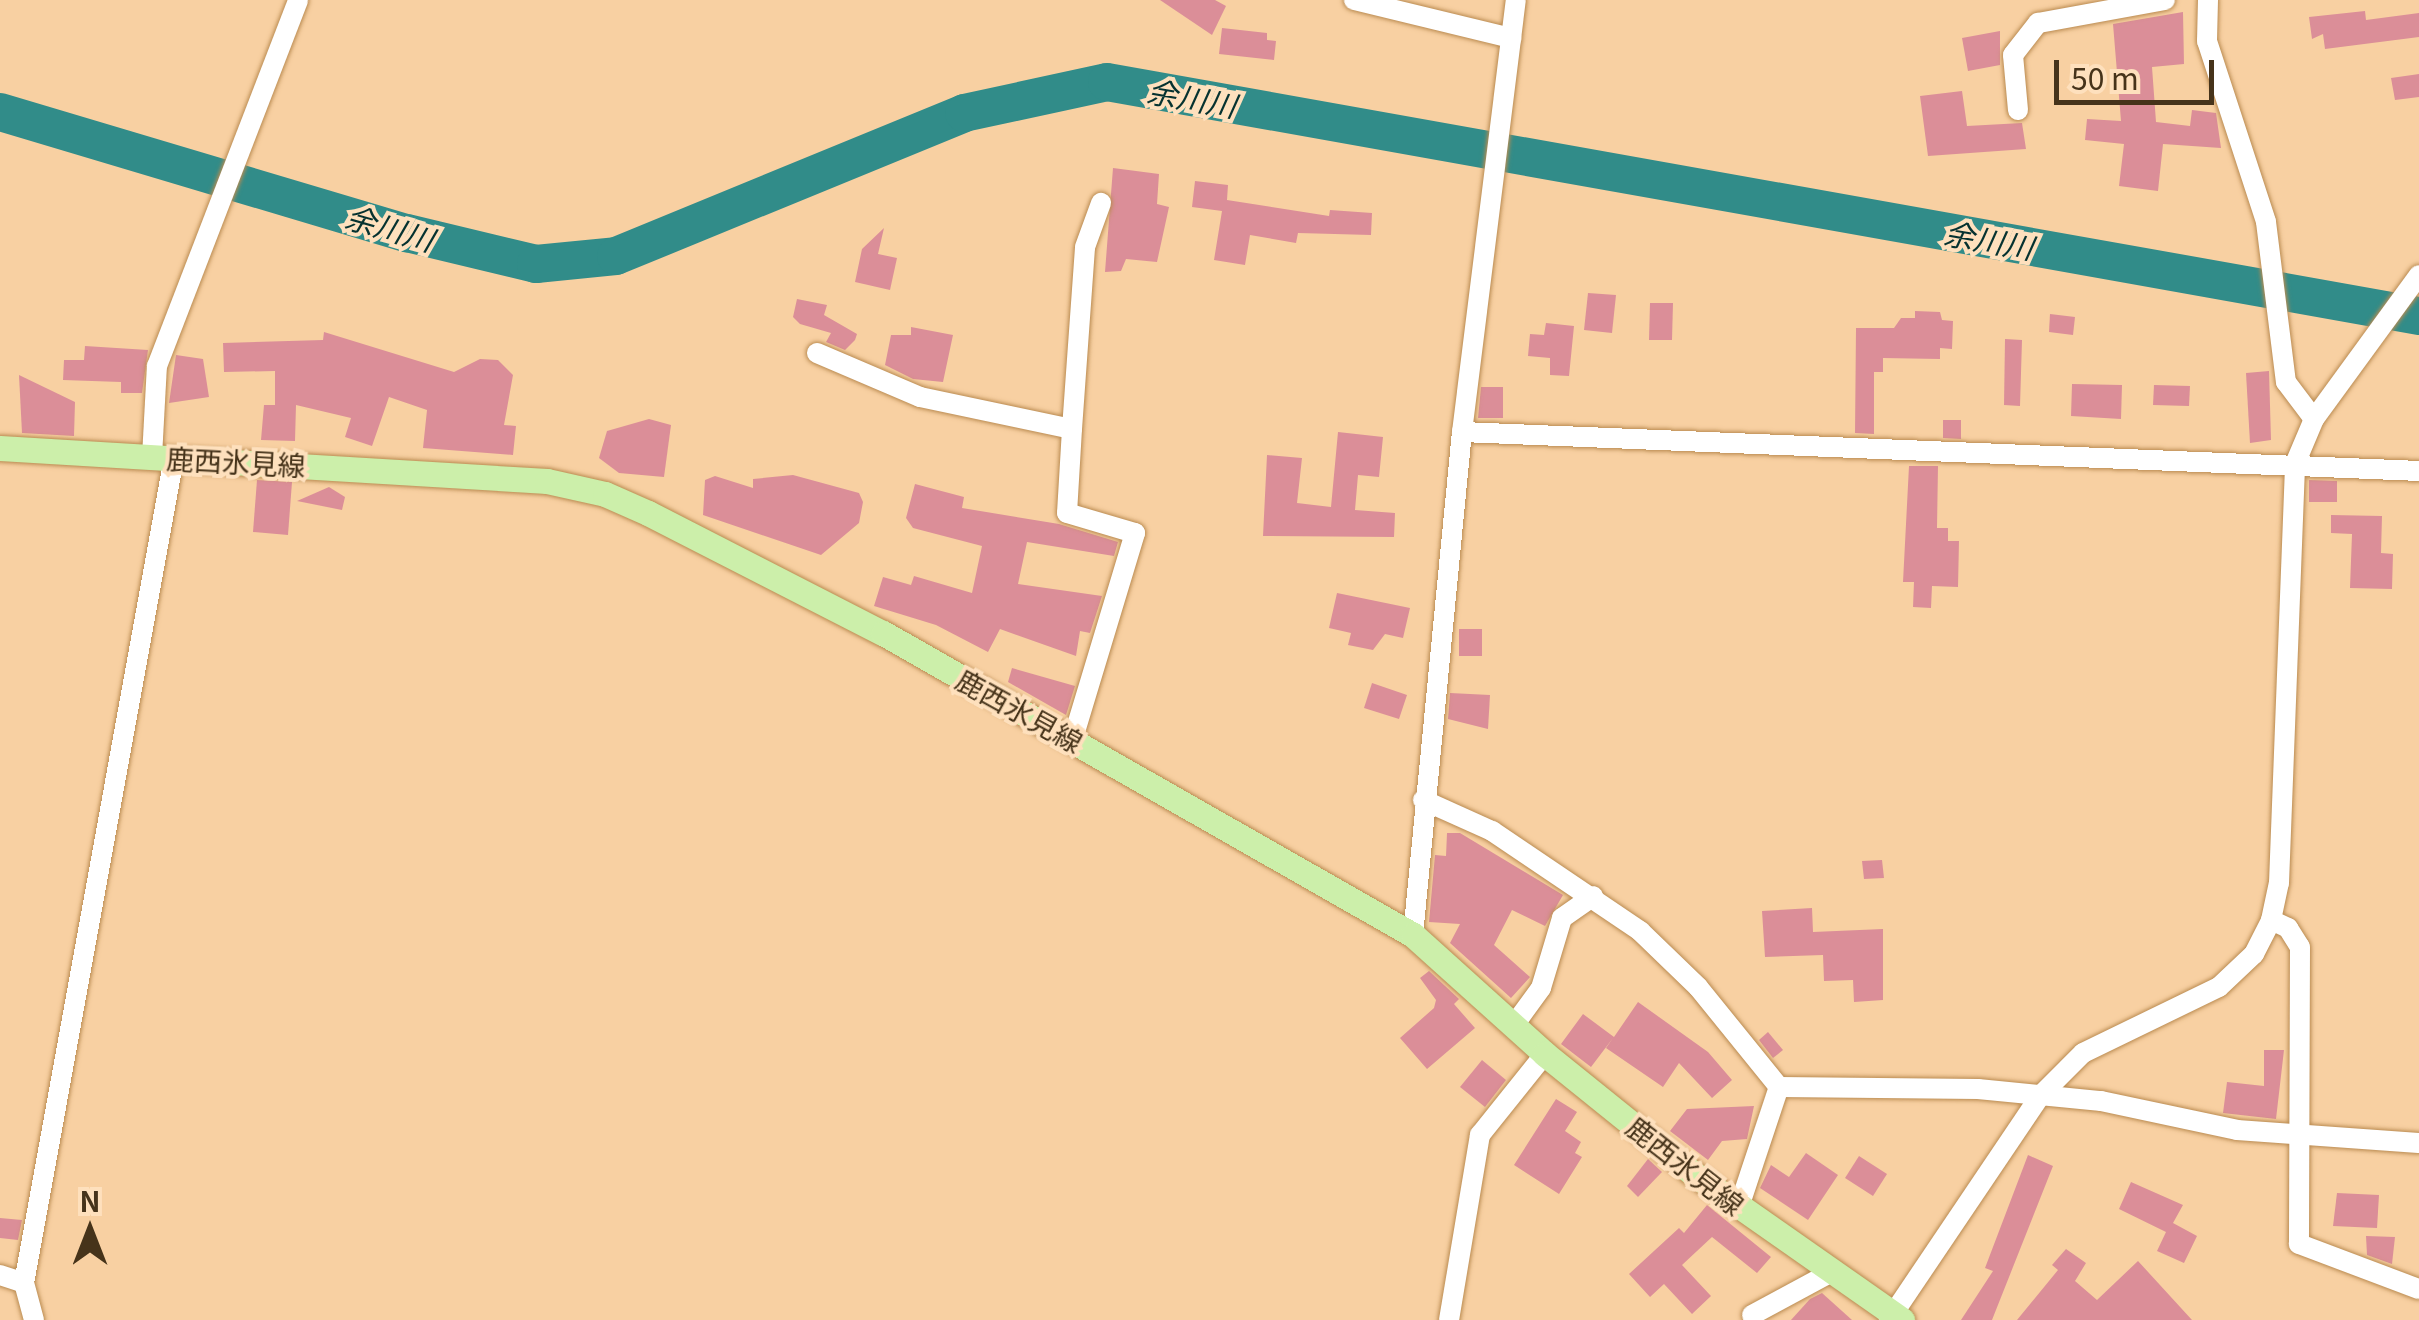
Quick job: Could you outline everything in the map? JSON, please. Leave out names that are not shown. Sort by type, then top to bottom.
[{"type":"main road","name":"鹿西氷見線","points":[[0,448],[442,472],[605,494],[884,632],[1413,935],[1545,1054],[1738,1207],[1895,1318]]},
{"type":"street","points":[[34,1320],[24,1284],[163,458],[156,366],[298,0]]},
{"type":"street","points":[[1354,0],[1511,38]]},
{"type":"street","points":[[1413,935],[1423,800],[1462,432],[1499,106],[1516,0]]},
{"type":"street","points":[[2018,110],[2013,54],[2038,23],[2164,0]]},
{"type":"street","points":[[2208,0],[2207,42],[2266,222],[2286,382],[2314,419]]},
{"type":"street","points":[[1073,739],[1135,534],[1067,513],[1085,247],[1101,203]]},
{"type":"street","points":[[1895,1318],[2041,1094],[2083,1054],[2219,987],[2254,954],[2271,920],[2280,883],[2295,464],[2314,419],[2419,275]]},
{"type":"street","points":[[817,353],[920,396],[1072,429]]},
{"type":"street","points":[[1462,432],[2419,471]]},
{"type":"street","points":[[1423,800],[1492,831],[1592,896],[1698,987],[1779,1087],[2041,1094],[2295,1134],[2419,1143]]},
{"type":"street","points":[[1514,1025],[1541,988],[1562,918],[1592,896]]},
{"type":"street","points":[[2271,920],[2288,928],[2300,947],[2295,1134],[2299,1244],[2419,1289]]},
{"type":"street","points":[[1450,1320],[1480,1134],[1545,1054]]},
{"type":"street","points":[[1738,1207],[1779,1087]]},
{"type":"street","points":[[1752,1315],[1830,1273]]},
{"type":"street","points":[[0,1275],[24,1284]]},
{"type":"building","points":[[1160,0],[1215,0],[1226,6],[1212,35]]},
{"type":"building","points":[[2365,11],[2366,20],[2419,13],[2419,37],[2325,49],[2323,34],[2312,39],[2309,17]]},
{"type":"building","points":[[2183,12],[2184,64],[2152,67],[2156,122],[2190,126],[2192,110],[2216,113],[2221,148],[2163,144],[2158,191],[2119,186],[2124,144],[2085,140],[2087,119],[2121,121],[2113,24]]},
{"type":"building","points":[[1222,28],[1267,33],[1267,40],[1276,41],[1274,60],[1219,54]]},
{"type":"building","points":[[2000,31],[2000,65],[1968,71],[1962,38]]},
{"type":"building","points":[[2419,74],[2419,97],[2395,100],[2391,78]]},
{"type":"building","points":[[1962,91],[1967,126],[2022,123],[2026,149],[1928,156],[1920,96]]},
{"type":"building","points":[[1113,168],[1159,174],[1157,204],[1169,207],[1157,262],[1126,259],[1121,271],[1105,272]]},
{"type":"building","points":[[1195,181],[1228,185],[1227,200],[1329,216],[1330,210],[1372,213],[1371,235],[1298,233],[1296,243],[1250,235],[1245,265],[1214,260],[1222,211],[1192,207]]},
{"type":"building","points":[[884,228],[878,254],[897,258],[890,290],[855,282],[862,249]]},
{"type":"building","points":[[1588,293],[1616,295],[1612,333],[1584,330]]},
{"type":"building","points":[[797,299],[827,305],[824,315],[857,334],[855,340],[845,350],[826,342],[831,333],[800,324],[793,317]]},
{"type":"building","points":[[1650,303],[1673,303],[1672,340],[1649,340]]},
{"type":"building","points":[[1915,311],[1940,312],[1942,320],[1953,321],[1952,349],[1940,348],[1940,359],[1883,358],[1883,372],[1874,372],[1874,434],[1855,433],[1856,328],[1894,328],[1901,318],[1915,318]]},
{"type":"building","points":[[2050,314],[2075,317],[2073,335],[2049,332]]},
{"type":"building","points":[[1546,323],[1574,326],[1569,376],[1550,375],[1550,358],[1528,356],[1530,334],[1544,335]]},
{"type":"building","points":[[911,327],[953,335],[943,382],[913,379],[885,365],[891,335],[911,335]]},
{"type":"building","points":[[324,332],[454,372],[480,359],[498,360],[513,375],[504,425],[516,426],[513,455],[423,448],[427,410],[389,397],[372,446],[345,437],[351,418],[296,405],[295,441],[261,440],[264,405],[275,405],[275,371],[224,372],[223,343],[323,340]]},
{"type":"building","points":[[2005,339],[2022,340],[2020,406],[2004,405]]},
{"type":"building","points":[[85,346],[148,350],[142,393],[121,393],[121,382],[63,380],[64,360],[84,360]]},
{"type":"building","points":[[176,355],[203,359],[209,397],[169,403]]},
{"type":"building","points":[[2269,371],[2271,440],[2250,443],[2246,373]]},
{"type":"building","points":[[19,375],[75,402],[74,436],[22,433]]},
{"type":"building","points":[[2072,384],[2122,385],[2121,419],[2071,416]]},
{"type":"building","points":[[2154,385],[2190,386],[2189,406],[2153,405]]},
{"type":"building","points":[[1481,387],[1503,387],[1503,418],[1478,418]]},
{"type":"building","points":[[649,419],[671,425],[664,477],[619,473],[599,458],[607,431]]},
{"type":"building","points":[[1943,420],[1961,420],[1961,439],[1943,438]]},
{"type":"building","points":[[1338,432],[1383,437],[1379,477],[1358,475],[1355,510],[1395,513],[1394,537],[1263,536],[1267,455],[1302,458],[1297,503],[1331,507]]},
{"type":"building","points":[[1909,466],[1938,466],[1937,528],[1948,528],[1948,541],[1959,541],[1958,587],[1932,586],[1931,608],[1913,607],[1914,582],[1903,582]]},
{"type":"building","points":[[793,475],[859,493],[863,502],[859,523],[821,555],[703,515],[705,480],[715,476],[753,488],[753,479]]},
{"type":"building","points":[[257,480],[292,482],[288,535],[253,532]]},
{"type":"building","points":[[2309,480],[2337,481],[2337,502],[2309,502]]},
{"type":"building","points":[[915,484],[964,497],[962,508],[1059,524],[1118,542],[1114,556],[1027,542],[1018,584],[1102,596],[1090,633],[1080,631],[1076,656],[1000,629],[988,652],[936,625],[874,606],[883,577],[911,585],[914,576],[972,593],[982,546],[913,528],[906,518]]},
{"type":"building","points":[[329,487],[345,497],[342,510],[297,501]]},
{"type":"building","points":[[2331,515],[2382,516],[2381,553],[2393,554],[2392,589],[2350,588],[2352,534],[2331,533]]},
{"type":"building","points":[[1337,593],[1410,608],[1403,638],[1385,634],[1373,650],[1348,645],[1351,633],[1329,628]]},
{"type":"building","points":[[1459,629],[1482,629],[1482,656],[1459,656]]},
{"type":"building","points":[[1012,668],[1075,686],[1066,715],[1008,682]]},
{"type":"building","points":[[1372,683],[1407,695],[1399,719],[1364,708]]},
{"type":"building","points":[[1450,693],[1490,695],[1488,729],[1448,719]]},
{"type":"building","points":[[1447,833],[1460,833],[1563,895],[1545,926],[1512,910],[1494,945],[1530,977],[1511,998],[1450,943],[1460,924],[1429,922],[1435,855],[1446,856]]},
{"type":"building","points":[[1882,860],[1884,878],[1864,879],[1862,861]]},
{"type":"building","points":[[1812,908],[1813,932],[1883,929],[1883,1000],[1854,1002],[1853,980],[1824,981],[1823,955],[1765,957],[1762,911]]},
{"type":"building","points":[[1429,971],[1459,999],[1454,1004],[1475,1028],[1427,1069],[1400,1038],[1434,1008],[1436,1000],[1420,978]]},
{"type":"building","points":[[1638,1002],[1708,1052],[1732,1080],[1712,1098],[1679,1063],[1663,1087],[1606,1048],[1613,1038],[1591,1067],[1561,1044],[1583,1014],[1614,1037]]},
{"type":"building","points":[[1768,1032],[1783,1050],[1773,1058],[1759,1040]]},
{"type":"building","points":[[2264,1050],[2284,1050],[2276,1119],[2223,1113],[2227,1082],[2264,1086]]},
{"type":"building","points":[[1482,1060],[1506,1080],[1485,1107],[1460,1087]]},
{"type":"building","points":[[1556,1099],[1577,1112],[1565,1131],[1581,1142],[1575,1153],[1582,1157],[1559,1194],[1514,1165]]},
{"type":"building","points":[[1754,1106],[1747,1139],[1722,1141],[1708,1160],[1670,1131],[1687,1109]]},
{"type":"building","points":[[1806,1153],[1838,1175],[1808,1220],[1760,1188],[1771,1165],[1789,1177]]},
{"type":"building","points":[[2028,1155],[2053,1166],[1992,1320],[1961,1320],[1993,1271],[1985,1268]]},
{"type":"building","points":[[1859,1156],[1887,1174],[1873,1196],[1845,1178]]},
{"type":"building","points":[[1648,1159],[1662,1172],[1638,1197],[1627,1186]]},
{"type":"building","points":[[2131,1182],[2183,1205],[2173,1223],[2197,1236],[2184,1263],[2157,1251],[2166,1232],[2119,1209]]},
{"type":"building","points":[[2337,1193],[2379,1195],[2377,1228],[2333,1226]]},
{"type":"building","points":[[1707,1205],[1771,1257],[1757,1273],[1712,1237],[1682,1265],[1711,1296],[1692,1314],[1664,1284],[1650,1297],[1629,1274],[1679,1228],[1684,1233]]},
{"type":"building","points":[[0,1218],[22,1220],[18,1240],[0,1238]]},
{"type":"building","points":[[2366,1236],[2395,1237],[2392,1264],[2367,1255]]},
{"type":"building","points":[[2066,1249],[2086,1263],[2075,1281],[2097,1300],[2138,1261],[2192,1320],[2017,1320],[2058,1270],[2052,1265]]},
{"type":"building","points":[[1822,1293],[1852,1320],[1791,1320],[1810,1299]]},
{"type":"waterway","name":"余川川","points":[[0,112],[407,233],[536,264],[616,256],[964,113],[1107,82],[2419,316]]}]
